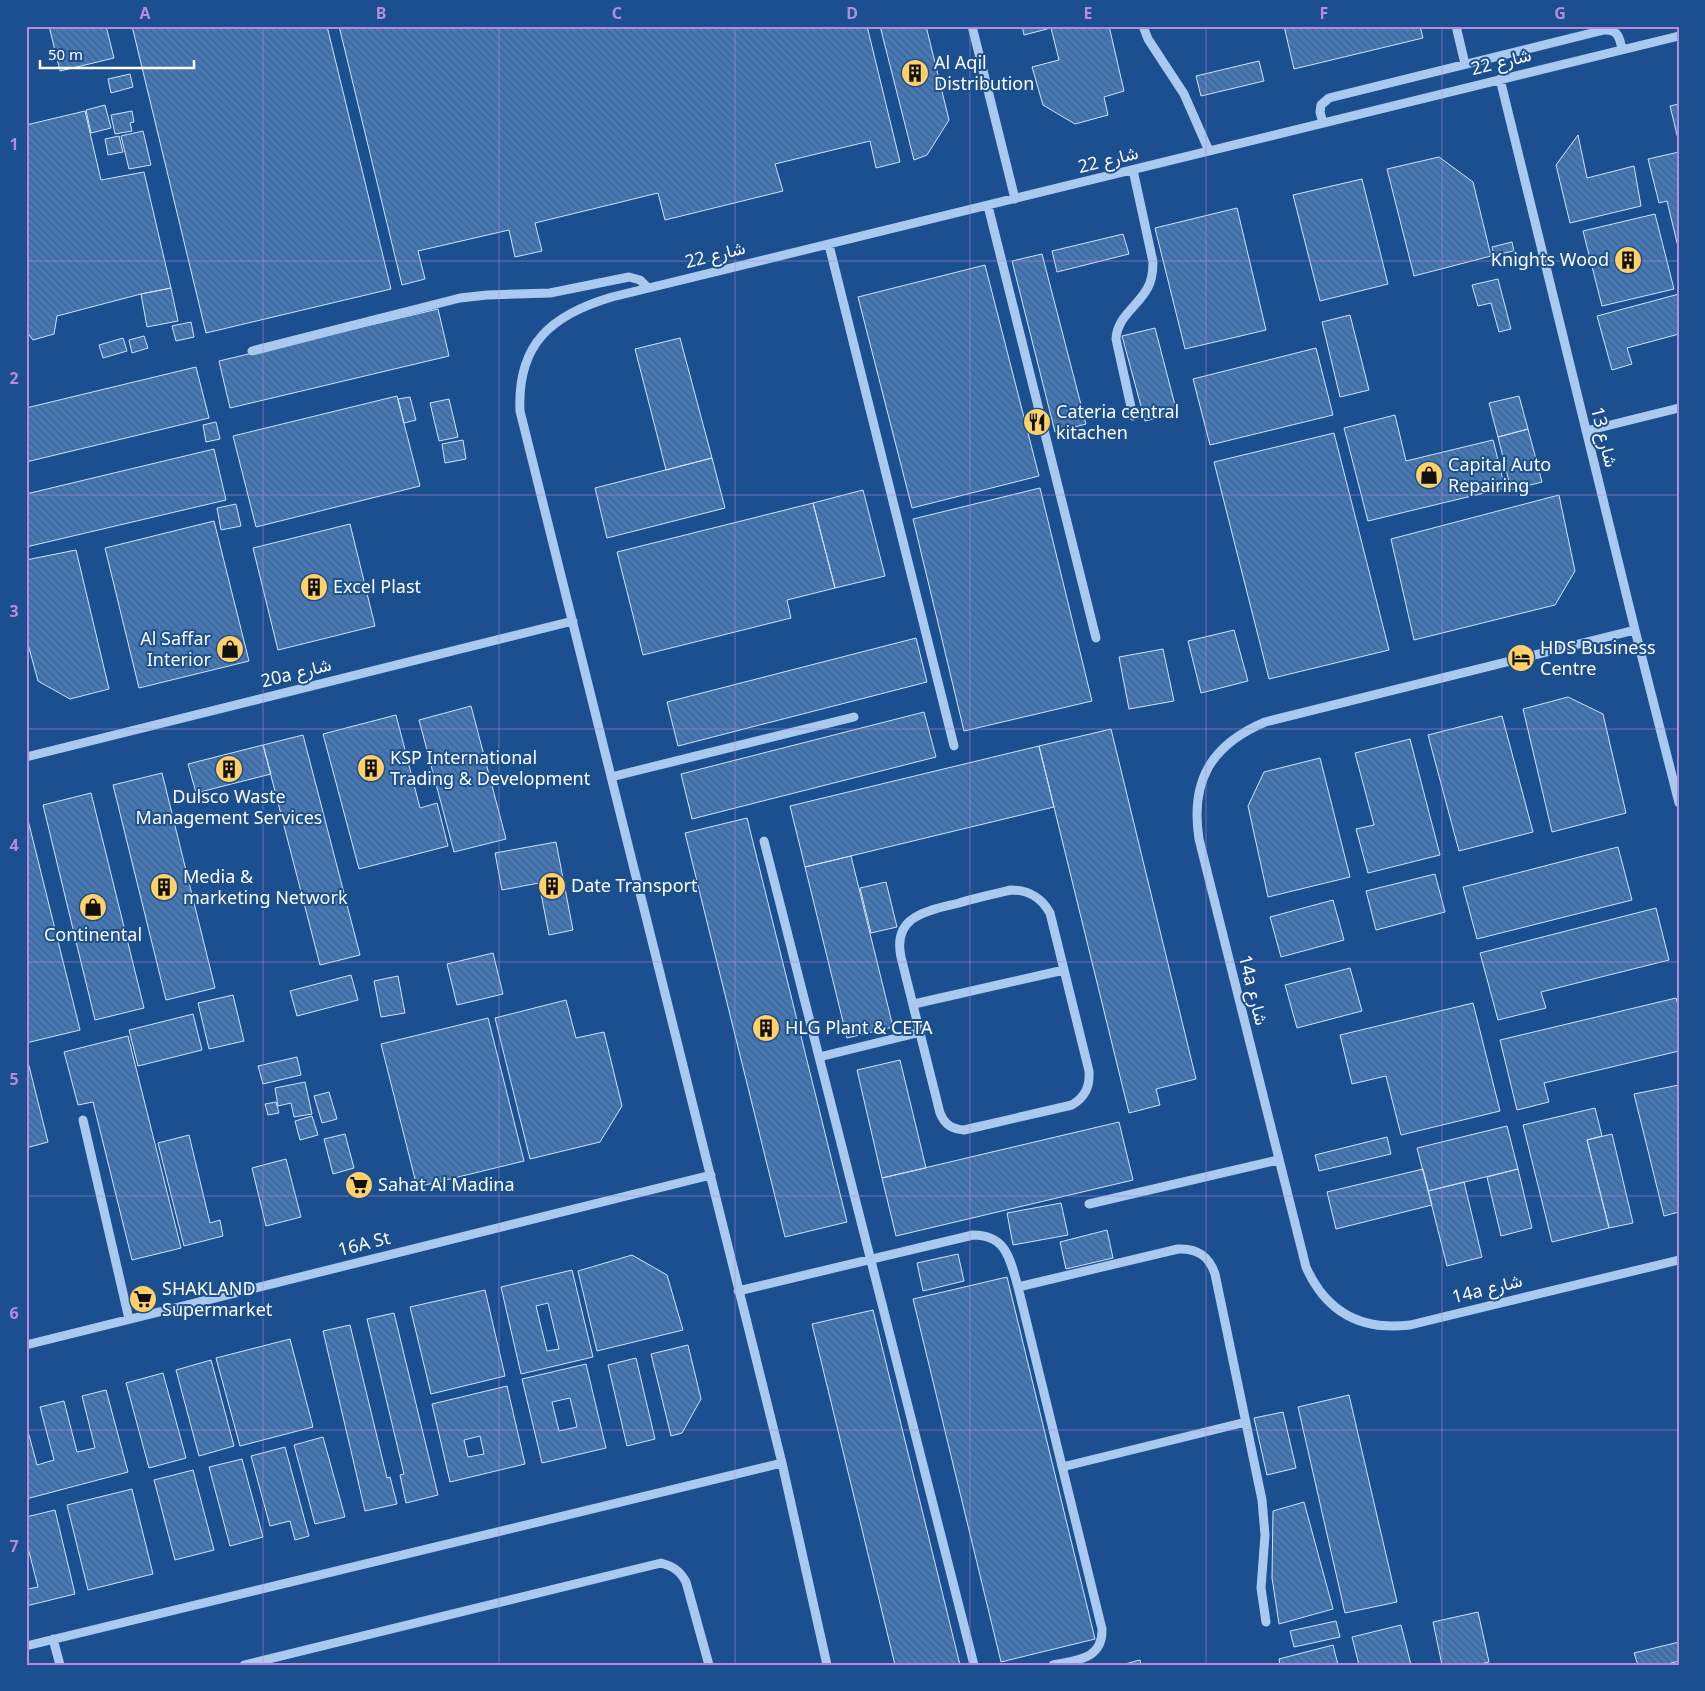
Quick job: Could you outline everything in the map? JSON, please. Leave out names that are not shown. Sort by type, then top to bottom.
[{"type":"street","points":[[972,26],[1015,200]]},
{"type":"street","points":[[1142,26],[1148,39],[1184,94],[1209,152]]},
{"type":"street","points":[[1456,26],[1466,64]]},
{"type":"street","points":[[1323,123],[1320,108],[1323,102],[1329,98],[1609,29],[1618,34],[1622,50]]},
{"type":"street","name":"شارع 22","points":[[573,621],[520,411],[521,381],[524,366],[530,352],[550,326],[580,308],[595,302],[648,288],[1015,200],[1679,36]]},
{"type":"street","name":"شارع 13","points":[[1500,79],[1679,803]]},
{"type":"street","points":[[1133,416],[1116,339],[1116,331],[1124,317],[1148,289],[1152,276],[1153,262],[1134,170]]},
{"type":"street","points":[[988,206],[1096,638]]},
{"type":"street","points":[[829,244],[954,746]]},
{"type":"street","points":[[252,351],[460,298],[501,294],[550,294],[629,277],[640,280],[648,288]]},
{"type":"street","points":[[1586,431],[1679,408]]},
{"type":"street","points":[[573,621],[782,1463],[828,1665]]},
{"type":"street","name":"20a شارع","points":[[26,757],[573,621]]},
{"type":"street","name":"14a شارع","points":[[1635,630],[1265,722],[1245,731],[1228,743],[1214,758],[1204,777],[1198,797],[1196,818],[1199,839],[1306,1268],[1320,1292],[1335,1308],[1367,1324],[1381,1326],[1410,1325],[1679,1260]]},
{"type":"street","points":[[611,777],[854,718]]},
{"type":"street","points":[[764,841],[974,1665]]},
{"type":"street","points":[[1011,890],[1030,892],[1045,904],[1050,913],[1064,970],[1089,1078],[1089,1085],[1083,1097],[1072,1105],[964,1130],[952,1128],[942,1119],[940,1114],[900,949],[903,931],[907,923],[922,912],[1011,890]]},
{"type":"street","points":[[914,1004],[1064,970]]},
{"type":"street","points":[[819,1057],[921,1032]]},
{"type":"street","points":[[83,1120],[129,1319]]},
{"type":"street","points":[[1089,1204],[1278,1160]]},
{"type":"street","name":"16A St","points":[[26,1345],[710,1175]]},
{"type":"street","points":[[738,1291],[973,1235],[981,1235],[996,1240],[1006,1251],[1018,1287],[1102,1629],[1102,1636],[1097,1649],[1091,1654],[1085,1658],[1053,1665]]},
{"type":"street","points":[[1018,1287],[1178,1249],[1194,1250],[1201,1254],[1212,1266],[1246,1422],[1264,1518],[1261,1588],[1266,1622]]},
{"type":"street","points":[[1062,1467],[1246,1422]]},
{"type":"street","points":[[26,1646],[782,1463]]},
{"type":"street","points":[[244,1665],[661,1563],[676,1569],[682,1574],[686,1582],[708,1665]]},
{"type":"street","points":[[53,1639],[60,1665]]},
{"type":"building","points":[[49,26],[106,26],[114,58],[60,71]]},
{"type":"building","points":[[132,26],[327,26],[391,289],[206,333]]},
{"type":"building","points":[[339,26],[867,26],[900,162],[876,168],[870,141],[775,164],[783,191],[665,220],[658,193],[535,223],[542,251],[515,257],[509,230],[418,251],[425,279],[402,285]]},
{"type":"building","name":"Al Aqil Distribution","points":[[880,26],[926,26],[949,120],[927,155],[914,160]]},
{"type":"building","points":[[1022,26],[1109,26],[1124,91],[1104,97],[1108,115],[1075,124],[1043,105],[1032,67],[1059,60],[1051,28],[1024,35]]},
{"type":"building","points":[[1284,26],[1420,26],[1423,38],[1294,69]]},
{"type":"building","points":[[1259,61],[1264,81],[1201,96],[1196,76]]},
{"type":"building","points":[[130,74],[133,87],[111,93],[108,79]]},
{"type":"building","points":[[1679,104],[1679,143],[1670,106]]},
{"type":"building","points":[[105,105],[111,128],[91,133],[86,110]]},
{"type":"building","points":[[85,111],[101,180],[144,172],[171,288],[57,316],[54,334],[33,340],[26,331],[26,125]]},
{"type":"building","points":[[132,111],[134,122],[130,123],[132,131],[115,134],[111,115]]},
{"type":"building","points":[[143,131],[151,165],[129,169],[121,136]]},
{"type":"building","points":[[1578,135],[1587,178],[1634,166],[1641,206],[1570,223],[1556,165]]},
{"type":"building","points":[[119,136],[123,152],[108,155],[105,139]]},
{"type":"building","points":[[1679,152],[1679,251],[1667,201],[1659,203],[1648,159]]},
{"type":"building","points":[[1439,157],[1473,182],[1491,256],[1414,276],[1387,169]]},
{"type":"building","points":[[1362,179],[1388,284],[1320,301],[1293,195]]},
{"type":"building","points":[[1237,208],[1266,330],[1185,349],[1155,228]]},
{"type":"building","name":"Knights Wood","points":[[1655,214],[1674,289],[1602,306],[1583,231]]},
{"type":"building","points":[[1123,234],[1129,254],[1057,272],[1052,251]]},
{"type":"building","points":[[1512,242],[1514,251],[1494,255],[1492,247]]},
{"type":"building","points":[[1042,254],[1086,424],[1055,432],[1012,261]]},
{"type":"building","points":[[985,265],[1039,476],[912,508],[858,297]]},
{"type":"building","points":[[1498,279],[1511,329],[1499,332],[1491,303],[1478,306],[1472,285]]},
{"type":"building","points":[[171,288],[178,321],[147,327],[141,294]]},
{"type":"building","points":[[1679,294],[1679,334],[1627,348],[1632,364],[1612,370],[1597,316]]},
{"type":"building","points":[[438,309],[449,356],[230,408],[219,361]]},
{"type":"building","points":[[1350,315],[1369,390],[1340,397],[1322,322]]},
{"type":"building","points":[[191,322],[194,337],[176,341],[172,326]]},
{"type":"building","points":[[1155,328],[1177,413],[1145,421],[1122,336]]},
{"type":"building","points":[[144,336],[148,348],[132,353],[129,340]]},
{"type":"building","points":[[123,338],[127,351],[103,358],[99,345]]},
{"type":"building","points":[[680,338],[712,458],[666,470],[635,349]]},
{"type":"building","points":[[1316,348],[1333,415],[1210,445],[1193,379]]},
{"type":"building","points":[[196,367],[209,418],[26,462],[26,408]]},
{"type":"building","points":[[397,396],[420,486],[256,527],[233,436]]},
{"type":"building","points":[[1519,396],[1528,429],[1498,437],[1489,403]]},
{"type":"building","points":[[410,397],[416,420],[404,423],[398,399]]},
{"type":"building","points":[[449,399],[458,437],[439,441],[430,403]]},
{"type":"building","name":"Capital Auto Repairing","points":[[1395,415],[1406,461],[1493,440],[1505,488],[1368,521],[1344,428]]},
{"type":"building","points":[[216,422],[220,439],[206,442],[203,425]]},
{"type":"building","points":[[1528,429],[1542,482],[1511,490],[1498,437]]},
{"type":"building","points":[[1334,433],[1389,650],[1269,679],[1214,462]]},
{"type":"building","points":[[463,440],[466,459],[445,463],[442,444]]},
{"type":"building","points":[[214,449],[226,500],[26,547],[26,494]]},
{"type":"building","points":[[712,458],[725,508],[607,538],[595,488]]},
{"type":"building","points":[[1040,488],[1092,701],[964,731],[913,519]]},
{"type":"building","points":[[863,490],[885,576],[835,588],[813,503]]},
{"type":"building","points":[[1559,495],[1575,571],[1555,605],[1414,640],[1391,539]]},
{"type":"building","points":[[813,503],[835,588],[787,600],[791,618],[643,655],[617,552]]},
{"type":"building","points":[[236,504],[241,526],[221,530],[217,508]]},
{"type":"building","points":[[214,521],[249,661],[139,688],[105,548]]},
{"type":"building","name":"Excel Plast","points":[[350,524],[375,626],[278,650],[253,548]]},
{"type":"building","points":[[76,550],[109,689],[70,699],[38,681],[26,637],[26,573],[28,572],[26,560]]},
{"type":"building","points":[[1234,630],[1248,681],[1201,693],[1188,641]]},
{"type":"building","points":[[916,638],[927,682],[678,746],[667,702]]},
{"type":"building","points":[[1163,649],[1174,701],[1129,709],[1119,657]]},
{"type":"building","points":[[1568,697],[1603,714],[1626,813],[1552,832],[1523,709]]},
{"type":"building","points":[[471,706],[506,839],[454,852],[419,720]]},
{"type":"building","points":[[924,712],[936,757],[692,819],[681,774]]},
{"type":"building","name":"KSP International Trading & Development","points":[[396,715],[420,808],[437,803],[448,846],[359,869],[323,734]]},
{"type":"building","points":[[1502,716],[1533,832],[1459,851],[1428,735]]},
{"type":"building","points":[[1111,729],[1196,1079],[1156,1089],[1160,1105],[1129,1113],[1039,746]]},
{"type":"building","points":[[303,735],[360,955],[320,965],[263,745]]},
{"type":"building","points":[[1410,739],[1440,855],[1368,873],[1356,829],[1374,825],[1355,753]]},
{"type":"building","name":"Dulsco Waste Management Services","points":[[263,745],[271,774],[196,793],[188,764]]},
{"type":"building","points":[[1039,746],[1054,807],[805,867],[790,806]]},
{"type":"building","points":[[1320,758],[1350,877],[1268,897],[1248,806],[1264,772]]},
{"type":"building","name":"Media & marketing Network","points":[[162,773],[215,988],[166,1000],[113,785]]},
{"type":"building","name":"Continental","points":[[91,793],[144,1008],[95,1020],[43,805]]},
{"type":"building","points":[[26,812],[80,1030],[26,1043]]},
{"type":"building","name":"HLG Plant & CETA","points":[[747,818],[847,1222],[785,1237],[685,833]]},
{"type":"building","name":"Date Transport","points":[[556,842],[573,930],[549,935],[539,883],[502,890],[495,853]]},
{"type":"building","points":[[1618,847],[1632,900],[1477,939],[1463,887]]},
{"type":"building","points":[[851,856],[893,1027],[847,1038],[805,867]]},
{"type":"building","points":[[1435,874],[1445,912],[1376,930],[1366,891]]},
{"type":"building","points":[[886,882],[897,927],[871,933],[860,888]]},
{"type":"building","points":[[1333,900],[1344,940],[1281,957],[1270,917]]},
{"type":"building","points":[[1656,908],[1669,960],[1541,992],[1546,1008],[1498,1020],[1480,953]]},
{"type":"building","points":[[493,953],[503,994],[457,1005],[447,964]]},
{"type":"building","points":[[1350,968],[1362,1011],[1297,1028],[1285,985]]},
{"type":"building","points":[[351,975],[358,1000],[297,1016],[290,991]]},
{"type":"building","points":[[398,976],[405,1013],[381,1017],[374,981]]},
{"type":"building","points":[[233,995],[244,1041],[209,1049],[198,1003]]},
{"type":"building","points":[[1676,998],[1679,1008],[1679,1051],[1544,1083],[1549,1102],[1517,1110],[1500,1040]]},
{"type":"building","points":[[566,1000],[576,1038],[604,1032],[622,1106],[600,1142],[530,1159],[495,1018]]},
{"type":"building","points":[[1473,1003],[1500,1111],[1401,1135],[1386,1076],[1352,1084],[1340,1035]]},
{"type":"building","points":[[193,1014],[202,1050],[138,1066],[129,1030]]},
{"type":"building","points":[[488,1018],[524,1161],[417,1187],[381,1044]]},
{"type":"building","points":[[128,1036],[181,1248],[132,1260],[93,1102],[78,1105],[64,1052]]},
{"type":"building","points":[[26,1054],[48,1142],[26,1148]]},
{"type":"building","points":[[297,1057],[301,1075],[263,1084],[258,1066]]},
{"type":"building","points":[[900,1060],[926,1168],[882,1178],[857,1070]]},
{"type":"building","points":[[305,1082],[312,1114],[294,1117],[291,1103],[278,1106],[275,1088]]},
{"type":"building","points":[[1679,1085],[1679,1212],[1664,1216],[1634,1094]]},
{"type":"building","points":[[329,1092],[337,1119],[322,1123],[314,1096]]},
{"type":"building","points":[[276,1102],[279,1113],[268,1115],[265,1104]]},
{"type":"building","points":[[1595,1108],[1602,1136],[1587,1140],[1609,1228],[1552,1242],[1523,1125]]},
{"type":"building","points":[[312,1116],[318,1135],[300,1140],[295,1121]]},
{"type":"building","points":[[1119,1122],[1133,1180],[896,1236],[882,1178]]},
{"type":"building","points":[[1507,1126],[1518,1169],[1428,1191],[1417,1148]]},
{"type":"building","points":[[345,1134],[354,1168],[333,1174],[324,1139]]},
{"type":"building","points":[[1612,1134],[1633,1223],[1609,1228],[1587,1140]]},
{"type":"building","points":[[189,1135],[210,1223],[220,1220],[223,1236],[184,1246],[158,1143]]},
{"type":"building","points":[[1387,1137],[1391,1154],[1319,1171],[1315,1155]]},
{"type":"building","points":[[286,1159],[301,1217],[266,1226],[252,1168]]},
{"type":"building","points":[[1423,1169],[1432,1205],[1336,1229],[1327,1192]]},
{"type":"building","points":[[1518,1169],[1532,1228],[1501,1236],[1487,1177]]},
{"type":"building","points":[[1464,1182],[1482,1257],[1447,1266],[1428,1191]]},
{"type":"building","points":[[1061,1203],[1068,1235],[1013,1245],[1007,1213]]},
{"type":"building","points":[[1107,1230],[1113,1258],[1066,1269],[1060,1242]]},
{"type":"building","points":[[958,1254],[964,1281],[923,1291],[917,1263]]},
{"type":"building","points":[[632,1255],[667,1275],[683,1330],[597,1351],[578,1271]]},
{"type":"building","points":[[572,1270],[593,1357],[521,1374],[501,1287]],"holes":[[[548,1303],[559,1349],[547,1351],[536,1306]]]},
{"type":"building","points":[[1007,1277],[1095,1639],[1001,1662],[913,1299]]},
{"type":"building","points":[[485,1290],[505,1376],[431,1394],[410,1307]]},
{"type":"building","points":[[873,1310],[960,1665],[895,1665],[812,1324]]},
{"type":"building","points":[[394,1313],[438,1495],[406,1503],[400,1475],[404,1474],[367,1319]]},
{"type":"building","points":[[350,1325],[387,1478],[390,1477],[397,1504],[365,1511],[323,1331]]},
{"type":"building","points":[[290,1339],[313,1427],[240,1446],[216,1358]]},
{"type":"building","points":[[688,1345],[701,1399],[682,1433],[671,1436],[651,1354]]},
{"type":"building","points":[[636,1358],[655,1439],[627,1446],[608,1365]]},
{"type":"building","points":[[211,1360],[234,1446],[199,1456],[176,1370]]},
{"type":"building","points":[[586,1364],[606,1448],[542,1463],[522,1379]],"holes":[[[570,1398],[577,1427],[559,1431],[552,1402]]]},
{"type":"building","points":[[163,1373],[186,1458],[149,1468],[126,1383]]},
{"type":"building","points":[[507,1386],[525,1464],[450,1482],[432,1404]],"holes":[[[480,1436],[484,1454],[468,1457],[464,1440]]]},
{"type":"building","points":[[106,1390],[128,1472],[26,1499],[26,1424],[37,1465],[54,1460],[40,1407],[64,1401],[77,1452],[95,1448],[82,1396]]},
{"type":"building","points":[[1349,1395],[1397,1602],[1345,1613],[1298,1407]]},
{"type":"building","points":[[1283,1412],[1296,1468],[1267,1475],[1254,1418]]},
{"type":"building","points":[[323,1437],[345,1517],[315,1524],[294,1445]]},
{"type":"building","points":[[285,1447],[309,1536],[295,1540],[290,1521],[270,1526],[251,1456]]},
{"type":"building","points":[[242,1459],[263,1537],[230,1546],[209,1467]]},
{"type":"building","points":[[193,1470],[214,1550],[175,1560],[154,1480]]},
{"type":"building","points":[[132,1489],[153,1574],[88,1590],[67,1505]]},
{"type":"building","points":[[1304,1502],[1333,1609],[1279,1624],[1272,1578],[1273,1511]]},
{"type":"building","points":[[55,1510],[75,1594],[26,1606],[26,1581],[28,1589],[38,1587],[26,1540],[26,1517]]},
{"type":"building","points":[[1478,1612],[1489,1662],[1477,1665],[1442,1665],[1433,1622]]},
{"type":"building","points":[[1336,1621],[1340,1637],[1294,1647],[1290,1631]]},
{"type":"building","points":[[1401,1625],[1411,1665],[1359,1665],[1352,1637]]},
{"type":"building","points":[[1679,1642],[1679,1661],[1664,1665],[1638,1665],[1634,1653]]},
{"type":"building","points":[[1333,1645],[1338,1665],[1280,1665],[1279,1659]]},
{"type":"building","points":[[1140,1660],[1141,1665],[1121,1665]]},
{"type":"place","name":"Al Aqil Distribution","points":[[915,73]]},
{"type":"place","name":"Knights Wood","points":[[1628,260]]},
{"type":"place","name":"Cateria central kitachen","points":[[1037,422]]},
{"type":"place","name":"Capital Auto Repairing","points":[[1429,475]]},
{"type":"place","name":"Excel Plast","points":[[314,587]]},
{"type":"place","name":"Al Saffar Interior","points":[[230,649]]},
{"type":"place","name":"HDS Business Centre","points":[[1521,658]]},
{"type":"place","name":"KSP International Trading & Development","points":[[371,768]]},
{"type":"place","name":"Dulsco Waste Management Services","points":[[229,769]]},
{"type":"place","name":"Date Transport","points":[[552,886]]},
{"type":"place","name":"Media & marketing Network","points":[[164,887]]},
{"type":"place","name":"Continental","points":[[93,907]]},
{"type":"place","name":"HLG Plant & CETA","points":[[766,1028]]},
{"type":"place","name":"Sahat Al Madina","points":[[359,1185]]},
{"type":"place","name":"SHAKLAND Supermarket","points":[[143,1299]]}]
